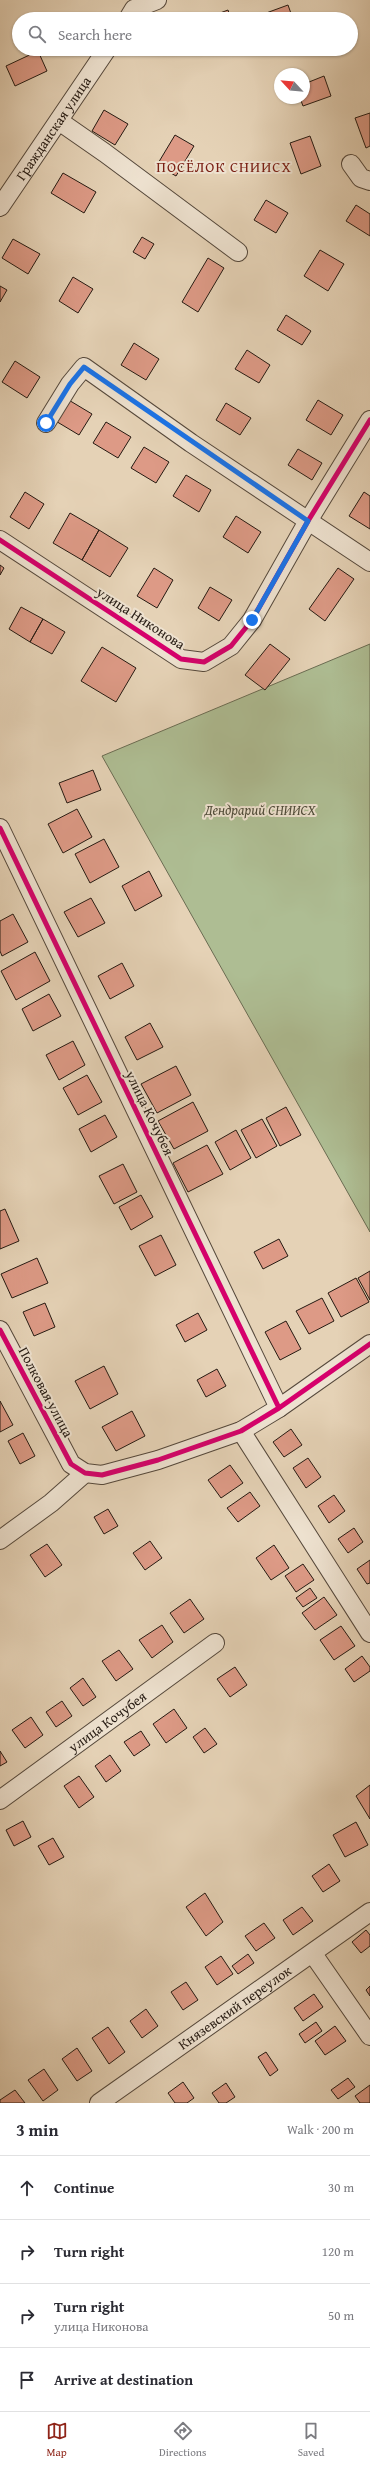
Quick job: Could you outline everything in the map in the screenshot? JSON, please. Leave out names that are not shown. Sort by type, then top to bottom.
[{"type":"street","points":[[132,12],[134,9],[158,0]]},
{"type":"street","name":"Гражданская улица","points":[[0,208],[102,56]]},
{"type":"street","points":[[59,121],[105,153],[238,252]]},
{"type":"street","points":[[351,164],[361,178],[370,181]]},
{"type":"street","points":[[46,423],[70,384],[84,367],[370,562]]},
{"type":"street","name":"улица Никонова","points":[[0,540],[181,660],[204,662],[231,646],[252,620],[308,521],[370,420]]},
{"type":"street","name":"улица Кочубея","points":[[0,828],[279,1408]]},
{"type":"street","name":"Полковая улица","points":[[0,1330],[78,1469]]},
{"type":"street","points":[[0,1540],[51,1503],[78,1469],[102,1475],[151,1462],[241,1431],[279,1408],[370,1344]]},
{"type":"street","points":[[241,1431],[370,1633]]},
{"type":"street","name":"улица Кочубея","points":[[0,1800],[215,1643]]},
{"type":"street","name":"Князевский переулок","points":[[99,2103],[313,1954],[370,1912]]},
{"type":"street","points":[[313,1954],[370,2036]]},
{"type":"green space","name":"Дендрарий СНИИСХ","points":[[370,644],[370,1232],[102,756]]},
{"type":"building","points":[[288,5],[290,12],[269,12]]},
{"type":"building","points":[[27,56],[40,56],[47,71],[15,86],[6,66]]},
{"type":"building","points":[[324,76],[331,96],[310,104],[310,82]]},
{"type":"building","points":[[104,110],[128,124],[115,145],[92,131]]},
{"type":"building","points":[[370,113],[370,146],[366,148],[355,118]]},
{"type":"building","points":[[175,135],[194,146],[176,176],[157,165]]},
{"type":"building","points":[[310,136],[321,166],[301,174],[290,143]]},
{"type":"building","points":[[63,173],[96,192],[84,213],[51,193]]},
{"type":"building","points":[[266,200],[288,213],[276,233],[254,220]]},
{"type":"building","points":[[356,205],[370,214],[370,236],[346,221]]},
{"type":"building","points":[[142,237],[154,244],[145,259],[133,252]]},
{"type":"building","points":[[13,239],[40,254],[28,274],[2,258]]},
{"type":"building","points":[[320,250],[344,264],[328,291],[304,276]]},
{"type":"building","points":[[208,258],[224,268],[198,312],[182,302]]},
{"type":"building","points":[[73,277],[93,289],[78,313],[59,301]]},
{"type":"building","points":[[0,286],[7,290],[0,302]]},
{"type":"building","points":[[286,315],[311,331],[302,345],[277,330]]},
{"type":"building","points":[[134,343],[159,359],[146,380],[121,365]]},
{"type":"building","points":[[247,350],[270,365],[259,383],[235,369]]},
{"type":"building","points":[[15,361],[40,377],[27,398],[2,382]]},
{"type":"building","points":[[67,399],[92,414],[79,435],[54,420]]},
{"type":"building","points":[[318,400],[343,415],[331,435],[306,420]]},
{"type":"building","points":[[226,403],[251,418],[240,435],[216,420]]},
{"type":"building","points":[[106,422],[131,437],[118,458],[93,443]]},
{"type":"building","points":[[144,447],[169,462],[156,483],[131,468]]},
{"type":"building","points":[[298,449],[322,463],[312,480],[288,465]]},
{"type":"building","points":[[186,475],[211,490],[199,512],[173,496]]},
{"type":"building","points":[[25,492],[44,504],[29,529],[10,517]]},
{"type":"building","points":[[364,492],[370,496],[370,529],[349,516]]},
{"type":"building","points":[[70,513],[99,530],[82,560],[53,543]]},
{"type":"building","points":[[236,516],[261,532],[248,553],[223,537]]},
{"type":"building","points":[[99,530],[128,548],[110,577],[82,560]]},
{"type":"building","points":[[0,565],[4,568],[0,575]]},
{"type":"building","points":[[154,568],[173,580],[157,608],[137,596]]},
{"type":"building","points":[[338,568],[354,579],[325,621],[309,609]]},
{"type":"building","points":[[210,587],[232,600],[219,621],[198,608]]},
{"type":"building","points":[[21,607],[43,619],[30,642],[9,629]]},
{"type":"building","points":[[43,619],[65,632],[52,654],[30,642]]},
{"type":"building","points":[[270,644],[290,659],[265,690],[245,675]]},
{"type":"building","points":[[102,647],[136,668],[116,702],[81,681]]},
{"type":"building","points":[[93,770],[101,790],[67,803],[59,783]]},
{"type":"building","points":[[77,809],[92,837],[63,853],[48,824]]},
{"type":"building","points":[[104,839],[119,867],[90,883],[75,854]]},
{"type":"building","points":[[149,871],[162,896],[135,911],[122,886]]},
{"type":"building","points":[[91,898],[105,923],[78,937],[64,912]]},
{"type":"building","points":[[13,914],[28,942],[2,956],[0,951],[0,921]]},
{"type":"building","points":[[35,952],[50,981],[16,1000],[1,971]]},
{"type":"building","points":[[122,963],[134,986],[110,999],[98,976]]},
{"type":"building","points":[[49,994],[61,1016],[33,1031],[22,1009]]},
{"type":"building","points":[[150,1023],[163,1047],[137,1060],[125,1037]]},
{"type":"building","points":[[73,1041],[85,1065],[59,1080],[46,1055]]},
{"type":"building","points":[[176,1066],[191,1095],[157,1113],[141,1084]]},
{"type":"building","points":[[87,1075],[102,1102],[78,1115],[63,1088]]},
{"type":"building","points":[[193,1102],[208,1131],[174,1149],[158,1121]]},
{"type":"building","points":[[286,1107],[301,1135],[280,1146],[266,1118]]},
{"type":"building","points":[[105,1115],[117,1137],[91,1152],[79,1129]]},
{"type":"building","points":[[262,1119],[277,1146],[256,1158],[241,1130]]},
{"type":"building","points":[[236,1130],[251,1158],[230,1170],[215,1142]]},
{"type":"building","points":[[207,1145],[223,1174],[188,1192],[173,1163]]},
{"type":"building","points":[[123,1164],[137,1192],[114,1204],[99,1176]]},
{"type":"building","points":[[141,1195],[153,1217],[131,1230],[119,1207]]},
{"type":"building","points":[[5,1209],[19,1241],[0,1249],[0,1211]]},
{"type":"building","points":[[161,1235],[176,1265],[155,1276],[139,1246]]},
{"type":"building","points":[[279,1239],[288,1256],[263,1269],[254,1252]]},
{"type":"building","points":[[37,1258],[48,1283],[12,1298],[1,1274]]},
{"type":"building","points":[[370,1271],[370,1300],[358,1278]]},
{"type":"building","points":[[356,1278],[369,1302],[341,1317],[328,1293]]},
{"type":"building","points":[[322,1298],[334,1321],[309,1334],[296,1311]]},
{"type":"building","points":[[45,1303],[55,1327],[34,1336],[23,1312]]},
{"type":"building","points":[[198,1313],[207,1330],[185,1342],[176,1325]]},
{"type":"building","points":[[286,1321],[301,1349],[280,1360],[265,1332]]},
{"type":"building","points":[[104,1366],[118,1394],[90,1409],[75,1381]]},
{"type":"building","points":[[217,1369],[226,1386],[206,1397],[197,1380]]},
{"type":"building","points":[[0,1401],[13,1425],[0,1432]]},
{"type":"building","points":[[132,1411],[145,1436],[116,1451],[102,1427]]},
{"type":"building","points":[[291,1429],[302,1445],[284,1457],[273,1442]]},
{"type":"building","points":[[23,1433],[35,1456],[20,1464],[8,1441]]},
{"type":"building","points":[[308,1458],[321,1477],[306,1488],[293,1468]]},
{"type":"building","points":[[230,1465],[243,1483],[221,1498],[208,1480]]},
{"type":"building","points":[[250,1492],[260,1506],[238,1522],[227,1508]]},
{"type":"building","points":[[334,1495],[345,1511],[329,1523],[318,1506]]},
{"type":"building","points":[[108,1509],[118,1526],[104,1534],[94,1517]]},
{"type":"building","points":[[354,1528],[363,1542],[348,1553],[338,1539]]},
{"type":"building","points":[[150,1541],[162,1558],[145,1570],[133,1553]]},
{"type":"building","points":[[47,1544],[62,1565],[45,1577],[30,1555]]},
{"type":"building","points":[[274,1545],[289,1568],[271,1580],[256,1558]]},
{"type":"building","points":[[370,1560],[370,1583],[367,1584],[357,1569]]},
{"type":"building","points":[[303,1564],[314,1580],[296,1592],[285,1576]]},
{"type":"building","points":[[310,1588],[317,1598],[303,1607],[296,1598]]},
{"type":"building","points":[[324,1597],[337,1615],[315,1630],[302,1613]]},
{"type":"building","points":[[190,1599],[204,1619],[184,1633],[170,1613]]},
{"type":"building","points":[[162,1625],[173,1642],[152,1658],[139,1640]]},
{"type":"building","points":[[341,1626],[355,1646],[334,1660],[320,1640]]},
{"type":"building","points":[[119,1650],[133,1669],[116,1681],[102,1661]]},
{"type":"building","points":[[362,1656],[370,1667],[370,1671],[354,1682],[345,1669]]},
{"type":"building","points":[[235,1667],[247,1685],[230,1697],[217,1679]]},
{"type":"building","points":[[83,1678],[96,1697],[83,1706],[70,1688]]},
{"type":"building","points":[[62,1701],[72,1716],[56,1727],[46,1712]]},
{"type":"building","points":[[174,1709],[187,1728],[166,1743],[153,1724]]},
{"type":"building","points":[[31,1717],[43,1735],[25,1748],[12,1730]]},
{"type":"building","points":[[205,1728],[217,1744],[204,1753],[193,1737]]},
{"type":"building","points":[[141,1731],[150,1745],[134,1756],[124,1742]]},
{"type":"building","points":[[0,1751],[7,1762],[0,1766]]},
{"type":"building","points":[[110,1755],[121,1771],[106,1782],[95,1766]]},
{"type":"building","points":[[79,1776],[94,1797],[79,1808],[64,1786]]},
{"type":"building","points":[[370,1785],[370,1819],[356,1796]]},
{"type":"building","points":[[23,1821],[31,1837],[14,1846],[6,1830]]},
{"type":"building","points":[[356,1822],[368,1845],[345,1857],[333,1835]]},
{"type":"building","points":[[53,1838],[64,1857],[49,1865],[38,1846]]},
{"type":"building","points":[[329,1864],[340,1881],[323,1892],[312,1876]]},
{"type":"building","points":[[205,1893],[223,1922],[206,1936],[186,1907]]},
{"type":"building","points":[[302,1907],[313,1921],[293,1935],[283,1920]]},
{"type":"building","points":[[264,1923],[275,1938],[256,1951],[245,1936]]},
{"type":"building","points":[[366,1930],[370,1935],[370,1946],[361,1953],[352,1942]]},
{"type":"building","points":[[248,1954],[254,1963],[238,1974],[232,1966]]},
{"type":"building","points":[[221,1956],[233,1974],[217,1985],[205,1967]]},
{"type":"building","points":[[186,1982],[198,2000],[183,2010],[171,1992]]},
{"type":"building","points":[[370,1986],[370,1996],[366,1990]]},
{"type":"building","points":[[314,1994],[323,2007],[303,2021],[294,2008]]},
{"type":"building","points":[[146,2009],[158,2026],[142,2038],[130,2021]]},
{"type":"building","points":[[316,2022],[322,2031],[305,2043],[299,2034]]},
{"type":"building","points":[[335,2026],[346,2041],[325,2055],[315,2041]]},
{"type":"building","points":[[108,2027],[125,2052],[109,2064],[92,2038]]},
{"type":"building","points":[[77,2048],[92,2071],[77,2081],[62,2059]]},
{"type":"building","points":[[266,2052],[278,2070],[270,2076],[258,2057]]},
{"type":"building","points":[[44,2069],[58,2090],[43,2101],[28,2080]]},
{"type":"building","points":[[348,2078],[355,2087],[338,2099],[331,2090]]},
{"type":"building","points":[[183,2082],[194,2098],[187,2103],[175,2103],[168,2093]]},
{"type":"building","points":[[226,2083],[235,2097],[226,2103],[219,2103],[212,2093]]},
{"type":"building","points":[[370,2085],[370,2103],[360,2103],[355,2096]]},
{"type":"building","points":[[15,2090],[25,2103],[0,2103],[0,2100]]},
{"type":"cycle path","points":[[0,540],[181,659],[204,662],[231,646],[252,620],[308,521],[370,420]]},
{"type":"cycle path","points":[[0,828],[279,1408]]},
{"type":"cycle path","points":[[0,1330],[71,1464],[85,1473],[102,1475],[158,1460],[241,1431],[279,1408],[370,1344]]},
{"type":"district","name":"ПОСЁЛОК СНИИСХ","points":[[224,166]]},
{"type":"route","points":[[46,423],[70,384],[84,367],[191,443],[308,521],[252,620]]}]
